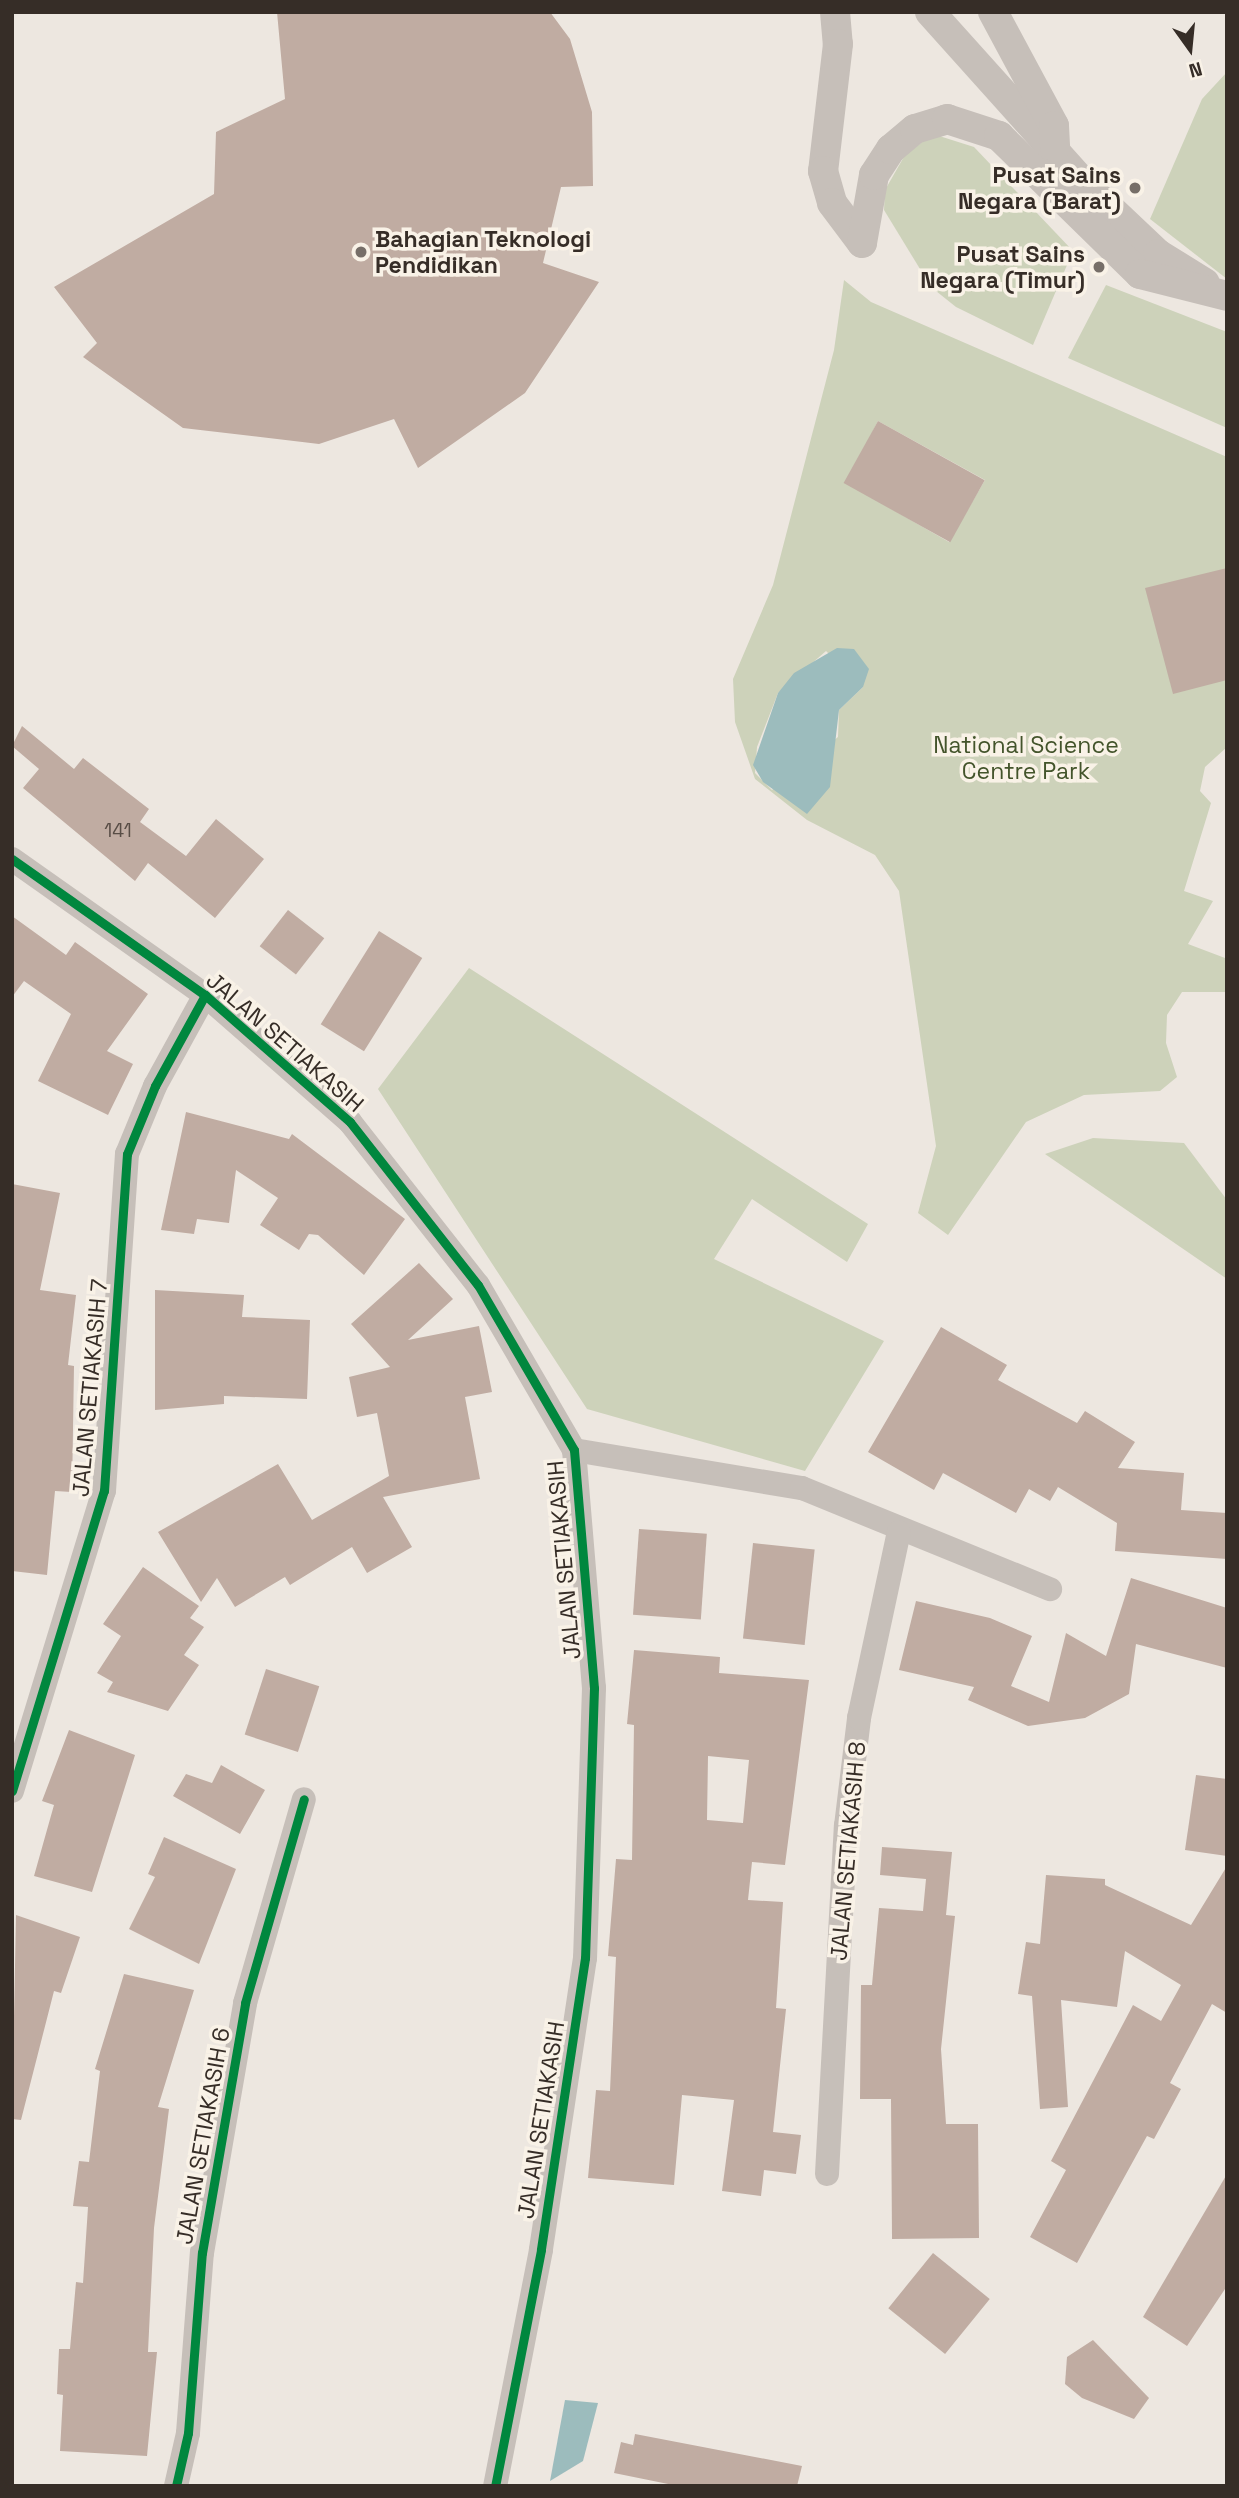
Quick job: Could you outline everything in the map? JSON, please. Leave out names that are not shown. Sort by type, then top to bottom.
[{"type":"street","points":[[835,12],[838,44],[822,171],[832,203],[862,243],[874,175],[891,149],[915,129],[947,119],[999,136],[1140,274],[1227,295]]},
{"type":"street","points":[[930,12],[1055,150],[1158,254],[1227,295]]},
{"type":"street","points":[[993,12],[1054,126],[1055,150]]},
{"type":"street","name":"JALAN SETIAKASIH","points":[[12,859],[205,995],[350,1122],[478,1285],[574,1450],[594,1688],[585,1958],[541,2250],[495,2486]]},
{"type":"street","name":"JALAN SETIAKASIH 7","points":[[12,1791],[104,1491],[127,1154],[155,1086],[205,995]]},
{"type":"street","points":[[574,1450],[802,1488],[899,1532],[1050,1589]]},
{"type":"street","name":"JALAN SETIAKASIH 8","points":[[827,2174],[846,1826],[859,1718],[899,1532]]},
{"type":"street","name":"JALAN SETIAKASIH 6","points":[[176,2486],[188,2433],[202,2253],[245,2003],[304,1799]]},
{"type":"green space","points":[[1227,72],[1227,279],[1150,219],[1202,99]]},
{"type":"green space","points":[[933,134],[974,147],[1073,251],[1033,345],[956,307],[931,287],[884,210],[885,190],[905,155]]},
{"type":"green space","name":"National Science Centre Park","points":[[844,280],[871,302],[1227,457],[1227,747],[1205,767],[1200,791],[1211,803],[1184,891],[1213,901],[1188,944],[1225,958],[1225,992],[1182,992],[1167,1015],[1166,1043],[1177,1077],[1160,1091],[1084,1095],[1026,1122],[948,1235],[918,1213],[936,1146],[899,891],[875,855],[807,820],[755,779],[735,722],[733,679],[773,585],[834,350]],"holes":[[[878,421],[985,480],[949,542],[846,483]],[[826,651],[863,687],[839,710],[838,737],[772,790],[755,773],[757,747],[778,693]]]},
{"type":"green space","points":[[1106,285],[1227,332],[1227,428],[1068,358]]},
{"type":"green space","points":[[469,968],[868,1224],[847,1262],[752,1199],[714,1259],[884,1341],[805,1471],[587,1409],[378,1089]]},
{"type":"green space","points":[[1093,1138],[1184,1143],[1227,1200],[1227,1279],[1045,1154]]},
{"type":"water","points":[[837,648],[854,649],[869,669],[863,687],[839,710],[830,787],[807,814],[763,782],[753,765],[778,693],[794,673]]},
{"type":"water","points":[[565,2400],[598,2403],[583,2461],[550,2481]]},
{"type":"building","points":[[277,12],[550,12],[570,39],[592,112],[593,186],[561,187],[543,263],[599,282],[525,393],[418,468],[394,419],[319,444],[183,428],[83,357],[97,343],[54,287],[214,194],[216,132],[285,99]]},
{"type":"building","points":[[878,421],[985,480],[950,542],[844,483]]},
{"type":"building","points":[[1227,568],[1227,680],[1173,694],[1145,588]]},
{"type":"building","points":[[22,726],[74,769],[83,758],[149,809],[140,822],[186,856],[216,819],[264,859],[215,918],[148,863],[135,881],[23,788],[39,769],[12,746]]},
{"type":"building","points":[[288,910],[324,938],[296,975],[260,946]]},
{"type":"building","points":[[12,916],[66,955],[75,942],[148,994],[107,1051],[133,1064],[108,1115],[38,1081],[71,1014],[24,981],[12,997]]},
{"type":"building","points":[[379,931],[422,958],[364,1051],[321,1024]]},
{"type":"building","points":[[186,1112],[289,1139],[292,1134],[405,1219],[364,1275],[318,1235],[309,1234],[299,1250],[260,1225],[278,1198],[236,1170],[229,1223],[197,1219],[194,1234],[161,1230]]},
{"type":"building","points":[[12,1184],[60,1193],[40,1290],[76,1295],[68,1365],[74,1366],[72,1492],[55,1491],[47,1575],[12,1571]]},
{"type":"building","points":[[419,1263],[453,1299],[408,1340],[479,1326],[492,1392],[465,1397],[480,1479],[383,1497],[412,1547],[367,1573],[352,1547],[290,1585],[285,1577],[235,1607],[217,1578],[201,1602],[158,1532],[278,1464],[312,1520],[389,1476],[377,1413],[357,1417],[349,1377],[390,1367],[351,1324]]},
{"type":"building","points":[[155,1290],[244,1295],[242,1317],[310,1320],[307,1399],[224,1396],[224,1404],[155,1410]]},
{"type":"building","points":[[941,1327],[1007,1365],[998,1380],[1077,1423],[1085,1411],[1135,1442],[1118,1468],[1184,1473],[1181,1510],[1227,1513],[1227,1559],[1115,1551],[1117,1523],[1058,1487],[1050,1501],[1029,1489],[1016,1513],[943,1473],[934,1490],[868,1452]]},
{"type":"building","points":[[639,1529],[707,1534],[701,1620],[633,1615]]},
{"type":"building","points":[[753,1543],[815,1549],[805,1645],[743,1638]]},
{"type":"building","points":[[143,1567],[199,1606],[190,1618],[204,1627],[184,1655],[199,1665],[168,1711],[107,1692],[113,1682],[97,1673],[121,1636],[103,1624]]},
{"type":"building","points":[[1131,1578],[1227,1608],[1227,1668],[1136,1644],[1129,1694],[1085,1718],[1028,1726],[968,1700],[974,1687],[899,1670],[916,1601],[990,1618],[1032,1636],[1011,1686],[1049,1702],[1066,1633],[1106,1656]]},
{"type":"building","points":[[634,1650],[720,1657],[719,1673],[809,1680],[785,1865],[752,1862],[748,1900],[783,1902],[776,2008],[786,2009],[773,2132],[801,2135],[796,2174],[764,2170],[761,2196],[722,2191],[734,2100],[682,2095],[674,2185],[588,2178],[596,2090],[610,2091],[616,1957],[608,1956],[616,1859],[632,1860],[634,1725],[627,1724]],"holes":[[[708,1756],[749,1760],[743,1823],[707,1820]]]},
{"type":"building","points":[[266,1669],[319,1686],[298,1752],[245,1735]]},
{"type":"building","points":[[69,1730],[135,1755],[92,1892],[34,1876],[54,1805],[42,1801]]},
{"type":"building","points":[[221,1765],[265,1790],[240,1834],[173,1796],[186,1774],[212,1783]]},
{"type":"building","points":[[1196,1775],[1227,1779],[1227,1856],[1185,1850]]},
{"type":"building","points":[[164,1837],[236,1869],[199,1964],[129,1929],[155,1877],[148,1874]]},
{"type":"building","points":[[882,1847],[952,1852],[946,1915],[955,1916],[941,2049],[946,2124],[978,2124],[979,2238],[892,2239],[891,2099],[860,2099],[861,1985],[872,1985],[879,1908],[923,1911],[926,1879],[880,1875]]},
{"type":"building","points":[[1227,1866],[1227,2013],[1212,2004],[1170,2083],[1181,2089],[1154,2139],[1147,2136],[1077,2263],[1030,2237],[1066,2170],[1051,2161],[1133,2005],[1161,2021],[1181,1985],[1125,1951],[1117,2007],[1061,2000],[1068,2107],[1040,2109],[1032,1996],[1018,1994],[1026,1942],[1040,1944],[1046,1875],[1105,1879],[1105,1885],[1191,1925]]},
{"type":"building","points":[[16,1915],[80,1937],[61,1993],[54,1991],[21,2120],[12,2119]]},
{"type":"building","points":[[124,1974],[194,1990],[158,2107],[169,2109],[154,2228],[148,2352],[157,2352],[147,2456],[60,2451],[63,2395],[57,2394],[59,2349],[70,2349],[76,2282],[83,2283],[88,2207],[73,2206],[79,2161],[89,2162],[100,2071],[95,2069]]},
{"type":"building","points":[[1227,2174],[1227,2286],[1187,2346],[1143,2317]]},
{"type":"building","points":[[933,2253],[990,2299],[945,2354],[888,2308]]},
{"type":"building","points":[[1093,2340],[1149,2398],[1134,2419],[1082,2398],[1065,2384],[1067,2357]]},
{"type":"building","points":[[635,2434],[802,2466],[797,2486],[678,2486],[614,2473],[621,2442],[633,2445]]},
{"type":"cycle path","points":[[12,859],[205,995],[350,1122],[478,1285],[574,1450],[594,1688],[585,1958],[541,2250],[495,2486]]},
{"type":"cycle path","points":[[12,1791],[104,1491],[127,1154],[155,1086],[205,995]]},
{"type":"cycle path","points":[[176,2486],[188,2433],[202,2253],[245,2003],[304,1799]]},
{"type":"place","name":"Pusat Sains Negara (Barat)","points":[[1135,188]]},
{"type":"place","name":"Bahagian Teknologi Pendidikan","points":[[361,252]]},
{"type":"place","name":"Pusat Sains Negara (Timur)","points":[[1099,267]]}]
